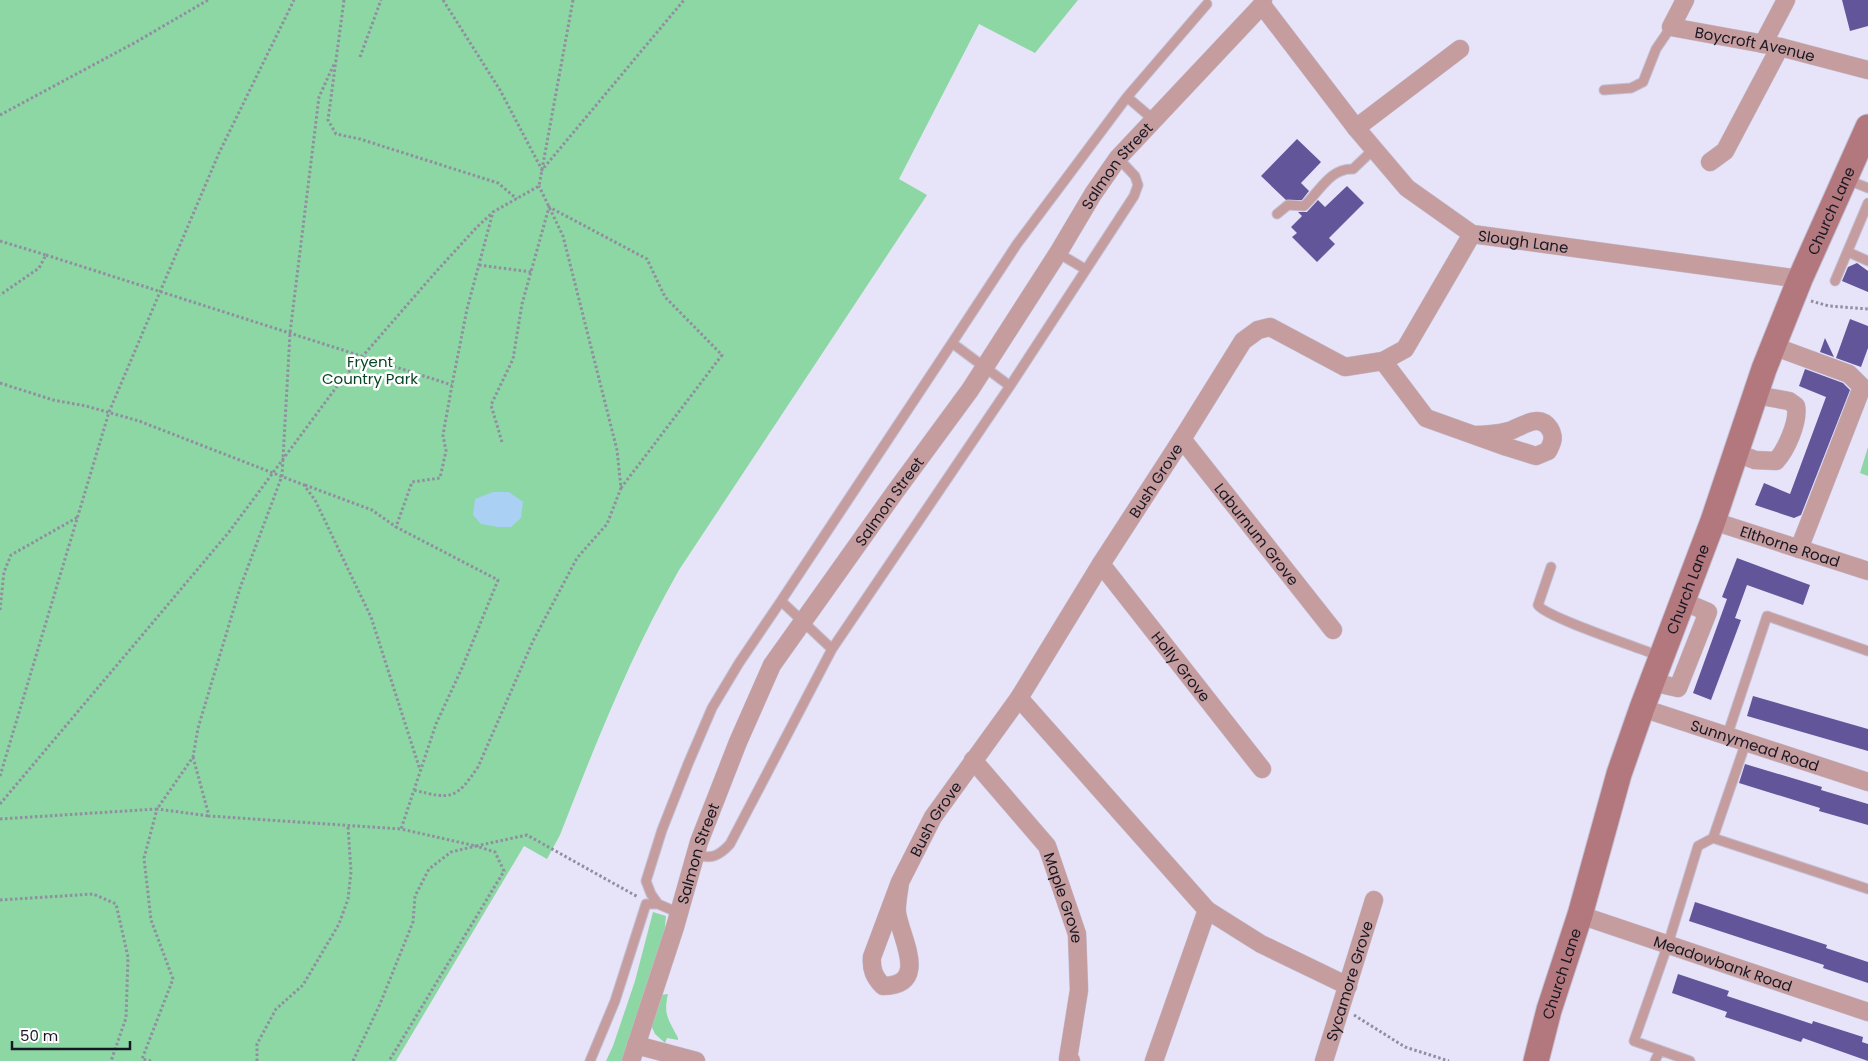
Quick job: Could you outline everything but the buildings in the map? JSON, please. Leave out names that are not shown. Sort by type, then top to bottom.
[{"type":"main road","name":"Church Lane","points":[[1536,1061],[1549,1010],[1580,914],[1620,774],[1642,708],[1712,521],[1773,346],[1868,126]]},
{"type":"street","name":"Boycroft Avenue","points":[[1685,0],[1671,27],[1771,45],[1868,70]]},
{"type":"street","points":[[1710,162],[1725,151],[1771,45],[1786,0]]},
{"type":"street","name":"Salmon Street","points":[[634,1053],[679,912],[695,854],[738,742],[772,665],[970,390],[1058,253],[1093,194],[1118,158],[1262,3]]},
{"type":"street","name":"Slough Lane","points":[[1262,3],[1356,128],[1407,188],[1472,234],[1797,287]]},
{"type":"street","points":[[1356,128],[1460,49]]},
{"type":"street","name":"Bush Grove","points":[[900,882],[896,911],[911,962],[906,980],[899,984],[883,986],[876,978],[872,966],[872,957],[900,882],[932,817],[1018,698],[1100,564],[1182,439],[1243,341],[1258,330],[1270,327],[1345,367],[1383,361],[1405,349],[1472,234]]},
{"type":"street","points":[[1773,346],[1849,374],[1862,387],[1800,549]]},
{"type":"street","points":[[1383,361],[1426,418],[1474,436]]},
{"type":"street","points":[[1736,453],[1755,460],[1776,461],[1785,451],[1798,413],[1796,406],[1789,402],[1756,395]]},
{"type":"street","name":"Laburnum Grove","points":[[1182,439],[1333,630]]},
{"type":"street","name":"Elthorne Road","points":[[1712,521],[1868,571]]},
{"type":"street","name":"Holly Grove","points":[[1100,564],[1262,769]]},
{"type":"street","points":[[1652,682],[1678,688],[1708,612],[1682,601]]},
{"type":"street","points":[[1018,698],[1207,910],[1261,944],[1348,986]]},
{"type":"street","name":"Sunnymead Road","points":[[1642,708],[1868,782]]},
{"type":"street","name":"Maple Grove","points":[[973,760],[1047,846],[1077,934],[1078,990],[1068,1059],[1071,1061]]},
{"type":"street","name":"Sycamore Grove","points":[[1324,1061],[1374,900]]},
{"type":"street","points":[[1154,1061],[1207,910]]},
{"type":"street","name":"Meadowbank Road","points":[[1580,914],[1868,1012]]},
{"type":"street","points":[[634,1053],[696,1061]]},
{"type":"lane","points":[[658,904],[651,894],[646,881],[662,830],[688,764],[717,700],[739,663],[1023,236],[1127,97],[1207,4]]},
{"type":"lane","points":[[1604,90],[1631,88],[1643,82],[1656,49],[1671,27]]},
{"type":"lane","points":[[1127,97],[1154,120]]},
{"type":"lane","points":[[1277,214],[1288,205],[1304,206],[1332,175],[1344,168],[1353,169],[1374,149]]},
{"type":"lane","points":[[695,854],[704,857],[714,857],[723,852],[730,844],[832,649],[1010,386],[1134,196],[1138,185],[1135,176],[1118,158]]},
{"type":"lane","points":[[1845,179],[1868,188]]},
{"type":"lane","points":[[1835,281],[1868,203]]},
{"type":"lane","points":[[1848,252],[1868,261]]},
{"type":"lane","points":[[1058,253],[1085,269]]},
{"type":"lane","points":[[952,343],[1010,386]]},
{"type":"lane","points":[[1550,567],[1538,605],[1540,609],[1556,617],[1662,657]]},
{"type":"lane","points":[[782,601],[832,649]]},
{"type":"lane","points":[[1727,736],[1767,616],[1868,651]]},
{"type":"lane","points":[[1714,838],[1746,742]]},
{"type":"lane","points":[[1690,1061],[1634,1041],[1668,944],[1698,846],[1714,838],[1868,889]]},
{"type":"lane","points":[[590,1061],[615,1001],[646,904],[658,904],[679,912]]},
{"type":"lane","points":[[1655,1061],[1660,1050]]},
{"type":"path","points":[[0,115],[136,42],[208,0]]},
{"type":"path","points":[[0,776],[109,412],[219,153],[294,0]]},
{"type":"path","points":[[344,0],[328,120],[336,134],[360,139],[498,183],[517,199]]},
{"type":"path","points":[[360,57],[381,0]]},
{"type":"path","points":[[443,0],[500,90],[542,170]]},
{"type":"path","points":[[573,0],[539,186],[563,236],[617,450],[621,488]]},
{"type":"path","points":[[542,170],[684,0]]},
{"type":"path","points":[[151,1061],[142,1060],[173,978],[151,920],[144,858],[157,809],[193,757],[198,728],[240,588],[282,476],[290,333],[319,97],[335,62]]},
{"type":"path","points":[[0,804],[222,539],[362,356],[476,228],[493,212],[539,186]]},
{"type":"path","points":[[502,442],[491,405],[513,359],[522,304],[549,207]]},
{"type":"path","points":[[414,790],[439,797],[456,794],[468,782],[478,767],[533,641],[578,558],[607,524],[621,488],[722,355],[665,296],[647,259],[549,207]]},
{"type":"path","points":[[396,527],[412,482],[440,478],[446,451],[443,436],[467,309],[493,212]]},
{"type":"path","points":[[0,242],[452,385]]},
{"type":"path","points":[[0,295],[39,268],[46,255]]},
{"type":"path","points":[[479,265],[531,272]]},
{"type":"path","points":[[1797,287],[1829,306],[1868,309]]},
{"type":"path","points":[[0,383],[53,400],[109,412],[189,440],[372,510],[396,527],[498,580],[462,668],[436,724],[402,829]]},
{"type":"path","points":[[304,485],[315,500],[371,617],[420,771]]},
{"type":"path","points":[[0,610],[4,572],[10,555],[78,517]]},
{"type":"path","points":[[193,757],[209,816]]},
{"type":"path","points":[[0,819],[157,809],[209,816],[402,829],[495,852],[504,871],[388,1061]]},
{"type":"path","points":[[257,1061],[257,1044],[276,1009],[303,985],[339,924],[348,899],[350,872],[348,826]]},
{"type":"path","points":[[352,1061],[387,986],[413,922],[415,896],[429,869],[451,852],[527,835],[639,897],[646,904]]},
{"type":"path","points":[[0,900],[93,894],[116,904],[128,957],[126,1018],[111,1061]]},
{"type":"path","points":[[1341,1006],[1405,1047],[1449,1061]]},
{"type":"green space","name":"Fryent Country Park","points":[[0,0],[1078,0],[1035,53],[979,24],[899,179],[927,195],[679,570],[629,667],[560,835],[547,859],[524,846],[396,1061],[0,1061]]},
{"type":"green space","points":[[1868,447],[1868,476],[1860,473]]},
{"type":"green space","points":[[653,912],[666,916],[664,936],[624,1061],[606,1061],[635,981]]},
{"type":"green space","points":[[668,994],[667,1012],[678,1040],[667,1038],[665,1043],[655,1034],[650,1023],[661,995]]},
{"type":"water","points":[[493,492],[509,492],[523,502],[521,518],[511,527],[481,524],[473,515],[475,499]]}]
